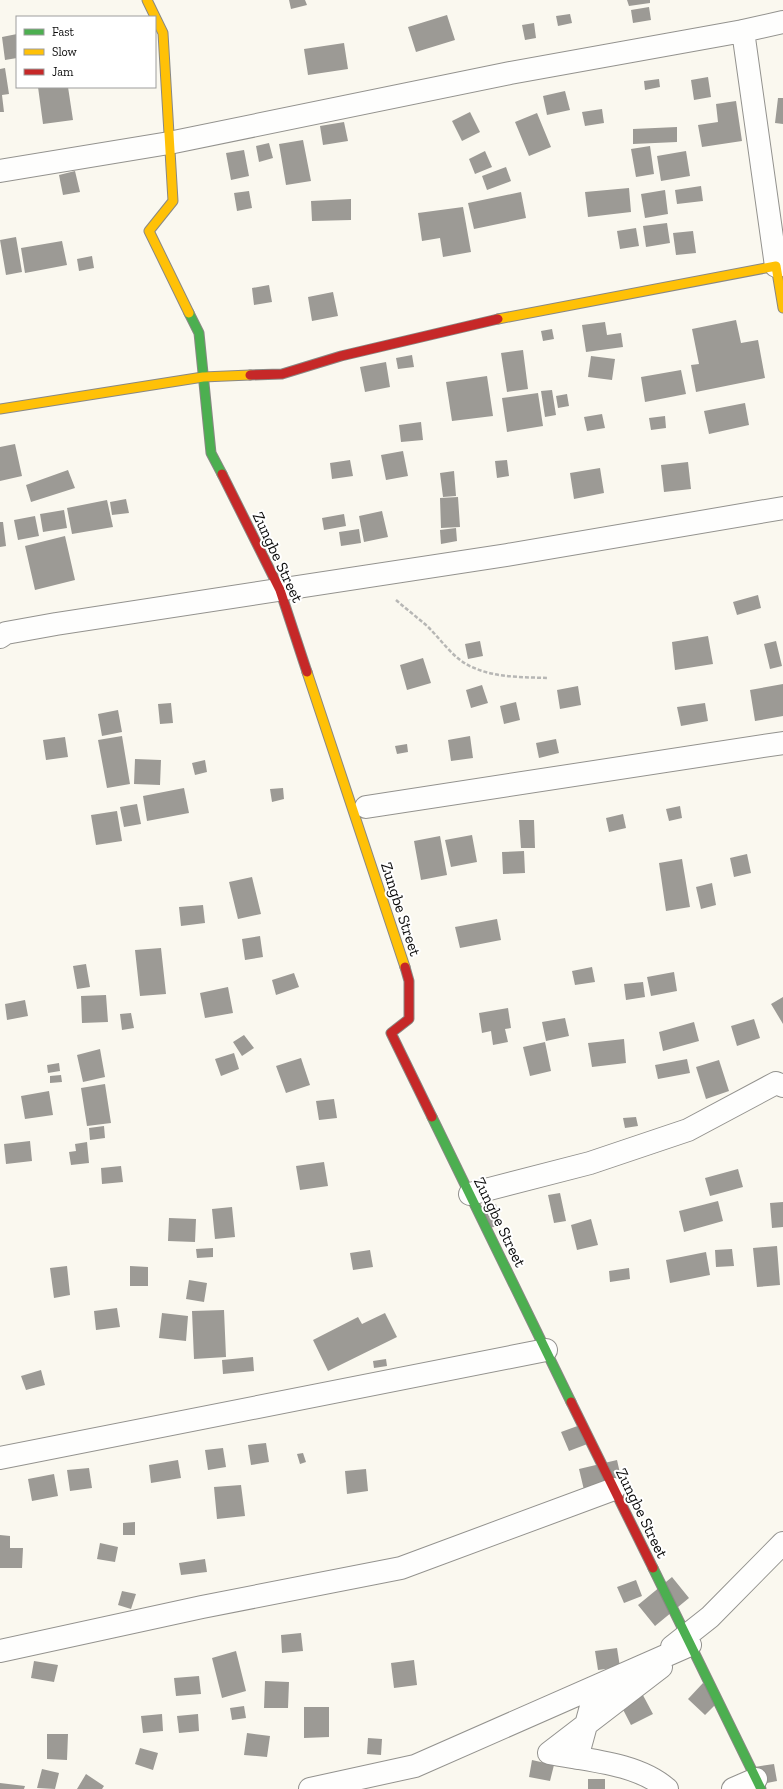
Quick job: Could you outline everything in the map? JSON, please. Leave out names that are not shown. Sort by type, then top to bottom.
[{"type":"street","name":"Zungbe Street","points":[[147,0],[155,16]]},
{"type":"street","name":"Zungbe Street","points":[[156,19],[163,33],[173,201],[149,231],[199,332],[202,377],[211,453],[280,590],[409,981],[409,1019],[391,1033],[758,1784]]},
{"type":"street","points":[[0,171],[169,142],[502,75],[743,31],[783,22]]},
{"type":"street","points":[[743,31],[779,265],[783,308]]},
{"type":"street","points":[[0,410],[202,377],[282,374],[341,356],[482,322],[779,265]]},
{"type":"street","points":[[0,637],[6,633],[507,555],[783,508]]},
{"type":"street","points":[[366,807],[783,743]]},
{"type":"street","points":[[470,1194],[590,1163],[688,1130],[781,1082]]},
{"type":"street","points":[[0,1458],[546,1350]]},
{"type":"street","points":[[0,1651],[202,1607],[401,1568],[614,1489]]},
{"type":"street","points":[[577,1758],[592,1703],[601,1688],[674,1645],[710,1617],[783,1543]]},
{"type":"street","points":[[667,1789],[648,1776],[628,1768],[549,1753],[690,1645]]},
{"type":"street","points":[[310,1789],[414,1766],[690,1645]]},
{"type":"street","points":[[733,1789],[758,1784]]},
{"type":"path","points":[[394,599],[427,627],[452,652],[471,667],[486,672],[548,678]]},
{"type":"building","points":[[289,0],[305,0],[307,5],[291,9]]},
{"type":"building","points":[[627,0],[650,0],[650,3],[629,6]]},
{"type":"building","points":[[649,7],[651,20],[633,23],[631,10]]},
{"type":"building","points":[[570,14],[572,23],[558,26],[556,16]]},
{"type":"building","points":[[447,15],[455,40],[416,52],[408,27]]},
{"type":"building","points":[[534,23],[536,38],[525,40],[522,25]]},
{"type":"building","points":[[16,34],[16,58],[5,60],[2,37]]},
{"type":"building","points":[[344,43],[348,69],[308,75],[304,49]]},
{"type":"building","points":[[5,68],[9,94],[2,95],[4,112],[0,112],[0,69]]},
{"type":"building","points":[[708,77],[711,97],[694,100],[691,80]]},
{"type":"building","points":[[659,79],[660,87],[645,90],[644,81]]},
{"type":"building","points":[[38,88],[68,88],[73,120],[43,124]]},
{"type":"building","points":[[565,91],[570,110],[547,115],[543,96]]},
{"type":"building","points":[[778,98],[783,98],[783,124],[775,123]]},
{"type":"building","points":[[736,101],[742,141],[702,147],[698,125],[718,122],[716,104]]},
{"type":"building","points":[[602,109],[604,123],[585,126],[582,112]]},
{"type":"building","points":[[470,112],[480,132],[462,141],[452,121]]},
{"type":"building","points":[[537,113],[551,147],[529,156],[515,122]]},
{"type":"building","points":[[344,122],[348,141],[323,145],[320,126]]},
{"type":"building","points":[[677,127],[677,142],[633,144],[633,129]]},
{"type":"building","points":[[303,140],[311,181],[286,185],[279,144]]},
{"type":"building","points":[[269,143],[273,158],[259,162],[256,146]]},
{"type":"building","points":[[650,146],[654,174],[636,177],[631,149]]},
{"type":"building","points":[[244,150],[249,176],[231,180],[226,153]]},
{"type":"building","points":[[485,151],[492,167],[475,174],[469,159]]},
{"type":"building","points":[[686,151],[690,176],[661,181],[657,156]]},
{"type":"building","points":[[506,167],[511,181],[487,190],[482,176]]},
{"type":"building","points":[[75,171],[80,192],[63,195],[59,175]]},
{"type":"building","points":[[701,186],[703,201],[677,204],[675,190]]},
{"type":"building","points":[[629,188],[631,212],[588,217],[585,192]]},
{"type":"building","points":[[665,190],[668,214],[645,218],[641,194]]},
{"type":"building","points":[[249,191],[252,208],[237,211],[234,193]]},
{"type":"building","points":[[521,192],[526,218],[474,229],[468,203]]},
{"type":"building","points":[[351,199],[351,220],[312,221],[311,201]]},
{"type":"building","points":[[463,207],[471,252],[443,257],[440,238],[422,241],[418,213]]},
{"type":"building","points":[[667,223],[670,243],[646,247],[643,226]]},
{"type":"building","points":[[636,228],[639,246],[620,249],[617,231]]},
{"type":"building","points":[[693,231],[696,253],[676,255],[673,233]]},
{"type":"building","points":[[16,237],[22,272],[6,275],[0,240]]},
{"type":"building","points":[[62,241],[67,265],[25,273],[21,248]]},
{"type":"building","points":[[92,256],[94,268],[79,271],[77,259]]},
{"type":"building","points":[[269,285],[272,302],[254,305],[252,288]]},
{"type":"building","points":[[333,292],[338,316],[312,321],[308,297]]},
{"type":"building","points":[[736,320],[741,343],[758,340],[765,378],[696,392],[691,365],[699,364],[692,329]]},
{"type":"building","points":[[605,322],[607,335],[621,333],[623,347],[586,352],[582,325]]},
{"type":"building","points":[[552,329],[554,339],[543,341],[541,331]]},
{"type":"building","points":[[523,350],[528,389],[507,392],[501,353]]},
{"type":"building","points":[[412,355],[414,367],[398,369],[396,358]]},
{"type":"building","points":[[591,356],[615,359],[612,380],[588,377]]},
{"type":"building","points":[[386,362],[390,387],[365,392],[360,367]]},
{"type":"building","points":[[681,370],[686,394],[645,402],[641,377]]},
{"type":"building","points":[[487,376],[493,416],[452,421],[446,382]]},
{"type":"building","points":[[552,390],[556,415],[545,417],[541,391]]},
{"type":"building","points":[[538,393],[543,426],[507,432],[502,398]]},
{"type":"building","points":[[567,394],[569,406],[558,408],[556,396]]},
{"type":"building","points":[[745,403],[749,425],[709,434],[704,411]]},
{"type":"building","points":[[602,414],[605,428],[587,431],[584,417]]},
{"type":"building","points":[[665,416],[666,428],[651,430],[649,418]]},
{"type":"building","points":[[421,422],[423,440],[401,442],[399,425]]},
{"type":"building","points":[[15,444],[22,476],[0,481],[0,447]]},
{"type":"building","points":[[403,451],[408,476],[386,480],[381,455]]},
{"type":"building","points":[[350,460],[353,476],[332,479],[330,463]]},
{"type":"building","points":[[507,460],[509,476],[497,478],[495,461]]},
{"type":"building","points":[[688,462],[691,489],[664,492],[661,465]]},
{"type":"building","points":[[600,468],[604,493],[574,499],[570,473]]},
{"type":"building","points":[[68,470],[75,488],[31,502],[26,485]]},
{"type":"building","points":[[454,471],[456,496],[443,497],[440,473]]},
{"type":"building","points":[[458,497],[460,527],[441,528],[440,498]]},
{"type":"building","points":[[126,499],[129,513],[112,515],[110,502]]},
{"type":"building","points":[[107,500],[113,527],[72,534],[67,508]]},
{"type":"building","points":[[64,510],[67,528],[43,532],[40,514]]},
{"type":"building","points":[[382,511],[388,537],[364,542],[359,516]]},
{"type":"building","points":[[344,514],[346,526],[324,530],[322,518]]},
{"type":"building","points":[[35,516],[39,536],[18,540],[14,520]]},
{"type":"building","points":[[0,522],[3,522],[6,546],[0,547]]},
{"type":"building","points":[[456,528],[457,541],[441,544],[440,530]]},
{"type":"building","points":[[359,529],[361,543],[341,546],[339,532]]},
{"type":"building","points":[[65,536],[75,580],[35,590],[25,546]]},
{"type":"building","points":[[758,595],[761,608],[737,615],[733,602]]},
{"type":"building","points":[[708,636],[713,664],[675,670],[672,642]]},
{"type":"building","points":[[480,641],[483,656],[468,659],[465,644]]},
{"type":"building","points":[[776,641],[782,666],[770,669],[764,644]]},
{"type":"building","points":[[423,658],[431,683],[407,690],[400,665]]},
{"type":"building","points":[[783,684],[783,716],[755,721],[750,690]]},
{"type":"building","points":[[482,685],[488,703],[471,708],[466,690]]},
{"type":"building","points":[[578,686],[581,705],[560,709],[557,690]]},
{"type":"building","points":[[516,702],[520,720],[504,724],[500,706]]},
{"type":"building","points":[[171,703],[173,723],[160,724],[158,704]]},
{"type":"building","points":[[705,703],[708,721],[681,726],[677,707]]},
{"type":"building","points":[[118,710],[122,732],[102,736],[98,714]]},
{"type":"building","points":[[122,736],[130,784],[107,788],[98,740]]},
{"type":"building","points":[[470,736],[473,758],[451,761],[448,740]]},
{"type":"building","points":[[65,737],[68,757],[46,760],[43,740]]},
{"type":"building","points":[[556,739],[559,753],[539,758],[536,743]]},
{"type":"building","points":[[407,744],[408,752],[397,754],[395,746]]},
{"type":"building","points":[[135,759],[161,760],[160,785],[134,784]]},
{"type":"building","points":[[205,760],[207,772],[195,775],[192,763]]},
{"type":"building","points":[[184,788],[189,813],[147,821],[143,796]]},
{"type":"building","points":[[283,788],[284,799],[272,802],[270,789]]},
{"type":"building","points":[[137,804],[141,824],[124,827],[120,807]]},
{"type":"building","points":[[680,806],[682,818],[669,821],[666,809]]},
{"type":"building","points":[[117,811],[122,841],[96,845],[91,815]]},
{"type":"building","points":[[623,814],[626,828],[609,832],[606,818]]},
{"type":"building","points":[[519,820],[534,820],[535,848],[521,848]]},
{"type":"building","points":[[472,835],[477,862],[451,867],[445,840]]},
{"type":"building","points":[[440,836],[447,875],[421,880],[414,841]]},
{"type":"building","points":[[524,851],[525,873],[503,874],[502,852]]},
{"type":"building","points":[[747,854],[751,873],[734,877],[730,858]]},
{"type":"building","points":[[682,859],[690,907],[666,911],[659,863]]},
{"type":"building","points":[[252,877],[261,914],[238,919],[229,882]]},
{"type":"building","points":[[712,883],[716,905],[701,909],[696,887]]},
{"type":"building","points":[[203,905],[205,923],[181,926],[179,907]]},
{"type":"building","points":[[497,919],[501,940],[460,948],[455,927]]},
{"type":"building","points":[[260,936],[263,957],[245,960],[242,939]]},
{"type":"building","points":[[161,948],[166,994],[140,996],[135,950]]},
{"type":"building","points":[[86,964],[90,987],[77,989],[73,966]]},
{"type":"building","points":[[592,967],[595,982],[575,985],[572,971]]},
{"type":"building","points":[[674,972],[677,991],[651,996],[647,977]]},
{"type":"building","points":[[294,973],[299,987],[276,995],[272,980]]},
{"type":"building","points":[[643,982],[645,997],[626,1000],[624,984]]},
{"type":"building","points":[[228,987],[233,1013],[205,1018],[200,993]]},
{"type":"building","points":[[106,995],[108,1022],[82,1023],[81,996]]},
{"type":"building","points":[[783,997],[783,1024],[771,1004]]},
{"type":"building","points":[[25,1000],[28,1016],[7,1020],[5,1004]]},
{"type":"building","points":[[508,1008],[511,1028],[505,1029],[508,1042],[493,1045],[491,1031],[482,1033],[479,1013]]},
{"type":"building","points":[[131,1013],[134,1028],[122,1030],[120,1014]]},
{"type":"building","points":[[565,1018],[569,1036],[546,1041],[542,1022]]},
{"type":"building","points":[[754,1019],[760,1038],[737,1046],[731,1026]]},
{"type":"building","points":[[694,1022],[699,1041],[663,1051],[659,1032]]},
{"type":"building","points":[[244,1035],[254,1048],[242,1056],[233,1042]]},
{"type":"building","points":[[624,1039],[626,1063],[592,1067],[588,1043]]},
{"type":"building","points":[[545,1042],[551,1071],[530,1076],[523,1047]]},
{"type":"building","points":[[100,1049],[105,1077],[83,1082],[77,1055]]},
{"type":"building","points":[[234,1053],[239,1069],[221,1076],[215,1059]]},
{"type":"building","points":[[301,1058],[310,1085],[286,1093],[276,1066]]},
{"type":"building","points":[[687,1059],[690,1073],[658,1079],[655,1065]]},
{"type":"building","points":[[719,1060],[729,1091],[706,1099],[696,1067]]},
{"type":"building","points":[[59,1063],[60,1071],[48,1073],[47,1065]]},
{"type":"building","points":[[61,1075],[62,1082],[50,1083],[50,1076]]},
{"type":"building","points":[[105,1084],[111,1123],[87,1126],[81,1088]]},
{"type":"building","points":[[49,1091],[53,1115],[25,1119],[21,1096]]},
{"type":"building","points":[[334,1099],[337,1118],[319,1120],[316,1101]]},
{"type":"building","points":[[636,1117],[638,1126],[625,1128],[623,1118]]},
{"type":"building","points":[[104,1126],[105,1138],[90,1140],[89,1128]]},
{"type":"building","points":[[30,1141],[32,1161],[6,1164],[4,1144]]},
{"type":"building","points":[[87,1142],[89,1163],[71,1165],[69,1152],[76,1151],[75,1144]]},
{"type":"building","points":[[324,1162],[328,1186],[300,1190],[296,1166]]},
{"type":"building","points":[[121,1166],[123,1182],[102,1184],[101,1168]]},
{"type":"building","points":[[738,1169],[743,1187],[710,1196],[705,1178]]},
{"type":"building","points":[[560,1193],[566,1221],[554,1223],[548,1195]]},
{"type":"building","points":[[718,1201],[723,1221],[684,1232],[679,1211]]},
{"type":"building","points":[[783,1202],[783,1227],[772,1228],[770,1203]]},
{"type":"building","points":[[496,1204],[500,1226],[482,1229],[478,1207]]},
{"type":"building","points":[[232,1207],[235,1237],[215,1239],[212,1209]]},
{"type":"building","points":[[169,1218],[196,1219],[195,1242],[168,1241]]},
{"type":"building","points":[[591,1219],[598,1245],[577,1250],[571,1225]]},
{"type":"building","points":[[777,1246],[780,1285],[757,1287],[753,1248]]},
{"type":"building","points":[[213,1248],[213,1257],[197,1258],[196,1249]]},
{"type":"building","points":[[732,1249],[734,1266],[716,1267],[715,1250]]},
{"type":"building","points":[[370,1250],[373,1267],[353,1270],[350,1253]]},
{"type":"building","points":[[706,1252],[710,1275],[670,1283],[666,1260]]},
{"type":"building","points":[[67,1266],[70,1295],[54,1298],[50,1268]]},
{"type":"building","points":[[130,1266],[148,1267],[148,1286],[130,1286]]},
{"type":"building","points":[[629,1268],[630,1279],[610,1282],[609,1271]]},
{"type":"building","points":[[189,1280],[207,1283],[204,1302],[186,1299]]},
{"type":"building","points":[[117,1308],[120,1327],[96,1330],[94,1311]]},
{"type":"building","points":[[224,1310],[226,1357],[194,1359],[192,1311]]},
{"type":"building","points":[[162,1313],[188,1316],[186,1341],[159,1338]]},
{"type":"building","points":[[385,1313],[397,1337],[328,1371],[313,1340],[358,1317],[362,1324]]},
{"type":"building","points":[[253,1357],[254,1371],[223,1374],[222,1360]]},
{"type":"building","points":[[386,1359],[387,1366],[374,1368],[373,1361]]},
{"type":"building","points":[[41,1370],[45,1385],[26,1390],[21,1376]]},
{"type":"building","points":[[583,1424],[590,1443],[569,1451],[561,1432]]},
{"type":"building","points":[[266,1443],[269,1462],[251,1465],[248,1445]]},
{"type":"building","points":[[223,1448],[226,1467],[208,1470],[205,1450]]},
{"type":"building","points":[[303,1453],[306,1462],[300,1464],[297,1454]]},
{"type":"building","points":[[178,1460],[181,1478],[151,1483],[149,1465]]},
{"type":"building","points":[[617,1460],[622,1482],[584,1490],[579,1469]]},
{"type":"building","points":[[89,1468],[92,1488],[70,1491],[67,1470]]},
{"type":"building","points":[[366,1469],[368,1491],[347,1494],[345,1471]]},
{"type":"building","points":[[54,1474],[58,1496],[32,1501],[28,1479]]},
{"type":"building","points":[[241,1485],[245,1516],[217,1519],[214,1487]]},
{"type":"building","points":[[135,1522],[135,1535],[123,1535],[123,1523]]},
{"type":"building","points":[[0,1535],[10,1536],[10,1548],[23,1548],[22,1568],[0,1568]]},
{"type":"building","points":[[100,1543],[118,1547],[115,1562],[97,1559]]},
{"type":"building","points":[[205,1559],[207,1572],[181,1575],[179,1563]]},
{"type":"building","points":[[672,1577],[689,1598],[655,1626],[638,1605]]},
{"type":"building","points":[[636,1580],[642,1596],[624,1603],[617,1587]]},
{"type":"building","points":[[122,1591],[136,1594],[131,1609],[118,1605]]},
{"type":"building","points":[[301,1633],[303,1651],[282,1653],[281,1635]]},
{"type":"building","points":[[617,1648],[620,1667],[598,1670],[595,1651]]},
{"type":"building","points":[[236,1651],[246,1691],[222,1698],[212,1658]]},
{"type":"building","points":[[414,1660],[417,1685],[394,1688],[391,1663]]},
{"type":"building","points":[[34,1661],[58,1665],[54,1682],[31,1678]]},
{"type":"building","points":[[199,1676],[201,1694],[176,1696],[174,1678]]},
{"type":"building","points":[[265,1681],[289,1682],[288,1708],[264,1708]]},
{"type":"building","points":[[703,1683],[720,1700],[705,1715],[688,1699]]},
{"type":"building","points":[[637,1684],[653,1714],[631,1725],[615,1694]]},
{"type":"building","points":[[244,1706],[246,1718],[232,1720],[230,1708]]},
{"type":"building","points":[[304,1707],[329,1707],[329,1737],[304,1738]]},
{"type":"building","points":[[162,1714],[163,1731],[143,1733],[141,1716]]},
{"type":"building","points":[[198,1714],[199,1731],[179,1733],[177,1716]]},
{"type":"building","points":[[247,1733],[270,1736],[267,1757],[244,1755]]},
{"type":"building","points":[[47,1734],[68,1734],[67,1760],[47,1759]]},
{"type":"building","points":[[368,1738],[382,1739],[381,1755],[367,1754]]},
{"type":"building","points":[[140,1748],[158,1753],[153,1770],[135,1764]]},
{"type":"building","points":[[532,1760],[554,1765],[550,1781],[529,1777]]},
{"type":"building","points":[[774,1764],[777,1781],[757,1785],[754,1767]]},
{"type":"building","points":[[42,1769],[59,1773],[55,1789],[37,1788]]},
{"type":"building","points":[[86,1774],[104,1786],[102,1789],[77,1789]]},
{"type":"building","points":[[588,1779],[605,1779],[605,1789],[588,1789]]},
{"type":"building","points":[[0,1783],[25,1786],[24,1789],[0,1789]]},
{"type":"traffic: fast","points":[[189,313],[199,333],[211,453],[222,474]]},
{"type":"traffic: fast","points":[[432,1117],[571,1402]]},
{"type":"traffic: fast","points":[[653,1568],[761,1789]]},
{"type":"traffic: slow","points":[[147,0],[155,16]]},
{"type":"traffic: slow","points":[[156,19],[163,33],[173,201],[149,231],[189,313]]},
{"type":"traffic: slow","points":[[498,319],[776,266],[783,308]]},
{"type":"traffic: slow","points":[[0,409],[203,377],[250,375]]},
{"type":"traffic: slow","points":[[307,672],[405,967]]},
{"type":"traffic: jam","points":[[250,375],[282,374],[341,356],[498,319]]},
{"type":"traffic: jam","points":[[222,474],[280,590],[307,672]]},
{"type":"traffic: jam","points":[[405,967],[409,981],[409,1019],[391,1033],[432,1117]]},
{"type":"traffic: jam","points":[[571,1402],[653,1568]]}]
